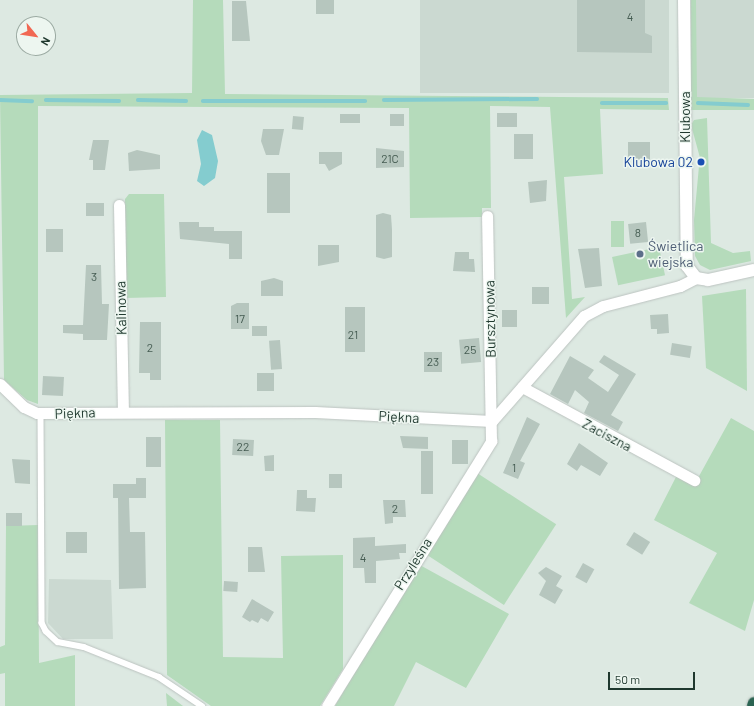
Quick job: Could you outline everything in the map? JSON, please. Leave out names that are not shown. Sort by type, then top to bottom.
[{"type":"street","name":"Klubowa","points":[[684,0],[686,259],[696,278]]},
{"type":"street","name":"Kalinowa","points":[[119,205],[123,411]]},
{"type":"street","name":"Bursztynowa","points":[[487,216],[492,421]]},
{"type":"street","points":[[492,421],[565,336],[592,311],[680,286],[696,278],[708,280],[754,270]]},
{"type":"street","name":"Piękna","points":[[0,384],[27,410],[42,414],[123,411],[316,412],[492,421]]},
{"type":"street","name":"Zaciszna","points":[[522,387],[694,480]]},
{"type":"street","name":"Przyleśna","points":[[327,706],[484,454],[491,441],[492,421]]},
{"type":"lane","points":[[42,414],[42,623],[46,631],[58,642],[84,647],[159,676],[202,706]]},
{"type":"shaded area","points":[[420,0],[669,0],[669,93],[420,93]]},
{"type":"shaded area","points":[[696,0],[754,0],[754,98],[696,98]]},
{"type":"shaded area","points":[[49,579],[111,580],[113,639],[63,639],[48,623]]},
{"type":"green space","points":[[193,0],[223,0],[225,94],[668,98],[669,110],[600,109],[603,174],[564,177],[572,299],[585,297],[566,318],[550,107],[490,106],[491,208],[482,208],[482,217],[410,218],[409,108],[38,106],[38,404],[27,400],[4,380],[0,95],[192,93]]},
{"type":"green space","points":[[691,0],[696,0],[697,97],[754,99],[754,110],[691,110]]},
{"type":"green space","points":[[707,118],[711,243],[733,253],[750,251],[751,261],[710,270],[700,265],[695,256],[694,220],[699,166],[702,165],[691,125],[694,120]]},
{"type":"green space","points":[[129,194],[164,194],[166,297],[126,298],[125,199]]},
{"type":"green space","points":[[611,221],[624,221],[624,247],[611,247]]},
{"type":"green space","points":[[659,247],[665,275],[618,285],[612,257]]},
{"type":"green space","points":[[746,289],[747,391],[706,368],[702,296]]},
{"type":"green space","points":[[731,418],[754,431],[754,600],[745,631],[689,603],[717,553],[654,520],[677,475],[698,478]]},
{"type":"green space","points":[[165,420],[220,420],[223,657],[283,658],[281,556],[343,555],[343,669],[320,706],[211,706],[167,675]]},
{"type":"green space","points":[[474,471],[556,524],[504,605],[422,552]]},
{"type":"green space","points":[[38,525],[39,663],[75,655],[75,706],[5,706],[5,673],[0,674],[0,647],[5,645],[6,526]]},
{"type":"green space","points":[[418,564],[509,614],[466,688],[416,662],[394,706],[335,706]]},
{"type":"green space","points":[[166,693],[183,706],[167,706]]},
{"type":"water","points":[[202,130],[212,135],[218,161],[215,178],[204,186],[197,181],[201,164],[197,140]]},
{"type":"building","points":[[316,0],[334,0],[334,14],[316,14]]},
{"type":"building","points":[[577,0],[645,0],[645,33],[652,36],[652,53],[577,52]]},
{"type":"building","points":[[232,1],[246,1],[250,41],[232,41]]},
{"type":"building","points":[[497,113],[517,113],[517,127],[497,127]]},
{"type":"building","points":[[340,114],[360,114],[360,123],[340,123]]},
{"type":"building","points":[[390,114],[404,114],[404,126],[390,126]]},
{"type":"building","points":[[293,116],[304,117],[303,130],[292,129]]},
{"type":"building","points":[[263,129],[284,129],[279,155],[266,155],[261,141]]},
{"type":"building","points":[[514,134],[533,134],[533,159],[514,159]]},
{"type":"building","points":[[93,140],[109,140],[105,170],[93,170],[93,160],[89,160]]},
{"type":"building","points":[[628,142],[650,142],[650,160],[628,160]]},
{"type":"building","points":[[376,148],[404,151],[404,167],[376,168]]},
{"type":"building","points":[[137,150],[160,155],[160,169],[129,171],[128,153]]},
{"type":"building","points":[[319,152],[342,152],[342,164],[329,171],[325,164],[319,164]]},
{"type":"building","points":[[267,173],[290,173],[290,213],[267,213]]},
{"type":"building","points":[[547,180],[546,201],[530,203],[528,182]]},
{"type":"building","points":[[86,203],[104,203],[104,216],[86,216]]},
{"type":"building","points":[[383,213],[391,215],[392,230],[392,257],[384,259],[376,257],[376,215]]},
{"type":"building","points":[[179,222],[199,222],[199,227],[214,227],[214,231],[242,231],[242,259],[229,259],[229,244],[180,239]]},
{"type":"building","points":[[646,222],[648,242],[630,244],[628,224]]},
{"type":"building","points":[[46,229],[63,229],[63,252],[46,252]]},
{"type":"building","points":[[318,245],[339,245],[339,262],[318,266]]},
{"type":"building","points":[[599,248],[602,286],[585,288],[578,249]]},
{"type":"building","points":[[455,252],[469,252],[469,259],[474,259],[475,272],[453,271]]},
{"type":"building","points":[[86,265],[101,265],[102,304],[109,304],[107,340],[83,340],[83,334],[63,333],[63,325],[83,325]]},
{"type":"building","points":[[274,278],[283,281],[283,296],[261,296],[261,281]]},
{"type":"building","points":[[532,287],[549,287],[549,304],[532,304]]},
{"type":"building","points":[[237,303],[249,303],[249,329],[231,329],[231,306]]},
{"type":"building","points":[[345,307],[365,307],[365,352],[345,352]]},
{"type":"building","points":[[502,310],[517,310],[517,327],[502,327]]},
{"type":"building","points":[[668,314],[669,333],[657,334],[657,329],[651,329],[650,315]]},
{"type":"building","points":[[140,322],[161,322],[161,380],[150,380],[150,373],[139,373]]},
{"type":"building","points":[[252,326],[267,326],[267,336],[252,336]]},
{"type":"building","points":[[479,338],[481,362],[461,364],[459,340]]},
{"type":"building","points":[[280,340],[282,369],[271,370],[269,341]]},
{"type":"building","points":[[672,343],[692,346],[690,358],[670,355]]},
{"type":"building","points":[[424,352],[442,352],[442,372],[424,372]]},
{"type":"building","points":[[604,355],[636,374],[611,415],[623,422],[618,431],[584,413],[589,402],[575,390],[568,404],[550,394],[570,356],[594,370],[588,378],[608,392],[619,375],[599,362]]},
{"type":"building","points":[[257,373],[274,373],[274,391],[257,391]]},
{"type":"building","points":[[43,376],[64,377],[63,396],[42,395]]},
{"type":"building","points":[[527,417],[540,424],[520,461],[525,463],[518,479],[503,473]]},
{"type":"building","points":[[400,436],[428,437],[428,449],[403,448]]},
{"type":"building","points":[[146,437],[161,437],[161,467],[146,467]]},
{"type":"building","points":[[233,439],[254,440],[253,456],[232,455]]},
{"type":"building","points":[[452,440],[468,440],[468,464],[452,464]]},
{"type":"building","points":[[579,443],[608,463],[600,476],[581,465],[577,471],[567,464]]},
{"type":"building","points":[[421,451],[433,451],[433,494],[421,494]]},
{"type":"building","points":[[274,455],[274,471],[265,471],[264,456]]},
{"type":"building","points":[[12,459],[30,460],[30,484],[15,483]]},
{"type":"building","points":[[329,474],[342,474],[342,488],[329,488]]},
{"type":"building","points":[[136,478],[146,478],[146,498],[129,498],[130,532],[145,532],[146,588],[119,589],[118,498],[113,498],[113,484],[136,484]]},
{"type":"building","points":[[297,490],[307,490],[307,498],[316,498],[315,512],[296,511]]},
{"type":"building","points":[[383,500],[405,500],[406,517],[393,517],[393,523],[385,524]]},
{"type":"building","points":[[6,513],[22,513],[22,526],[6,526]]},
{"type":"building","points":[[66,532],[87,532],[87,553],[66,553]]},
{"type":"building","points":[[634,532],[650,542],[642,555],[626,545]]},
{"type":"building","points":[[375,537],[375,546],[406,544],[406,553],[399,553],[400,559],[376,561],[376,583],[365,583],[364,568],[353,568],[353,538]]},
{"type":"building","points":[[248,547],[262,547],[265,572],[248,572]]},
{"type":"building","points":[[583,563],[594,569],[587,583],[575,577]]},
{"type":"building","points":[[546,567],[562,576],[556,586],[563,590],[555,604],[539,595],[546,581],[538,573]]},
{"type":"building","points":[[224,581],[238,582],[237,592],[223,591]]},
{"type":"building","points":[[252,599],[274,612],[268,622],[261,618],[258,623],[252,620],[250,622],[242,617]]},
{"type":"waterway","points":[[384,100],[537,99]]},
{"type":"waterway","points":[[0,100],[32,101]]},
{"type":"waterway","points":[[46,100],[119,101]]},
{"type":"waterway","points":[[138,100],[186,101]]},
{"type":"waterway","points":[[203,101],[365,101]]},
{"type":"waterway","points":[[602,103],[666,103]]},
{"type":"waterway","points":[[698,103],[748,105]]},
{"type":"place","name":"Klubowa 02","points":[[701,162]]},
{"type":"place","name":"Świetlica wiejska","points":[[640,254]]}]
